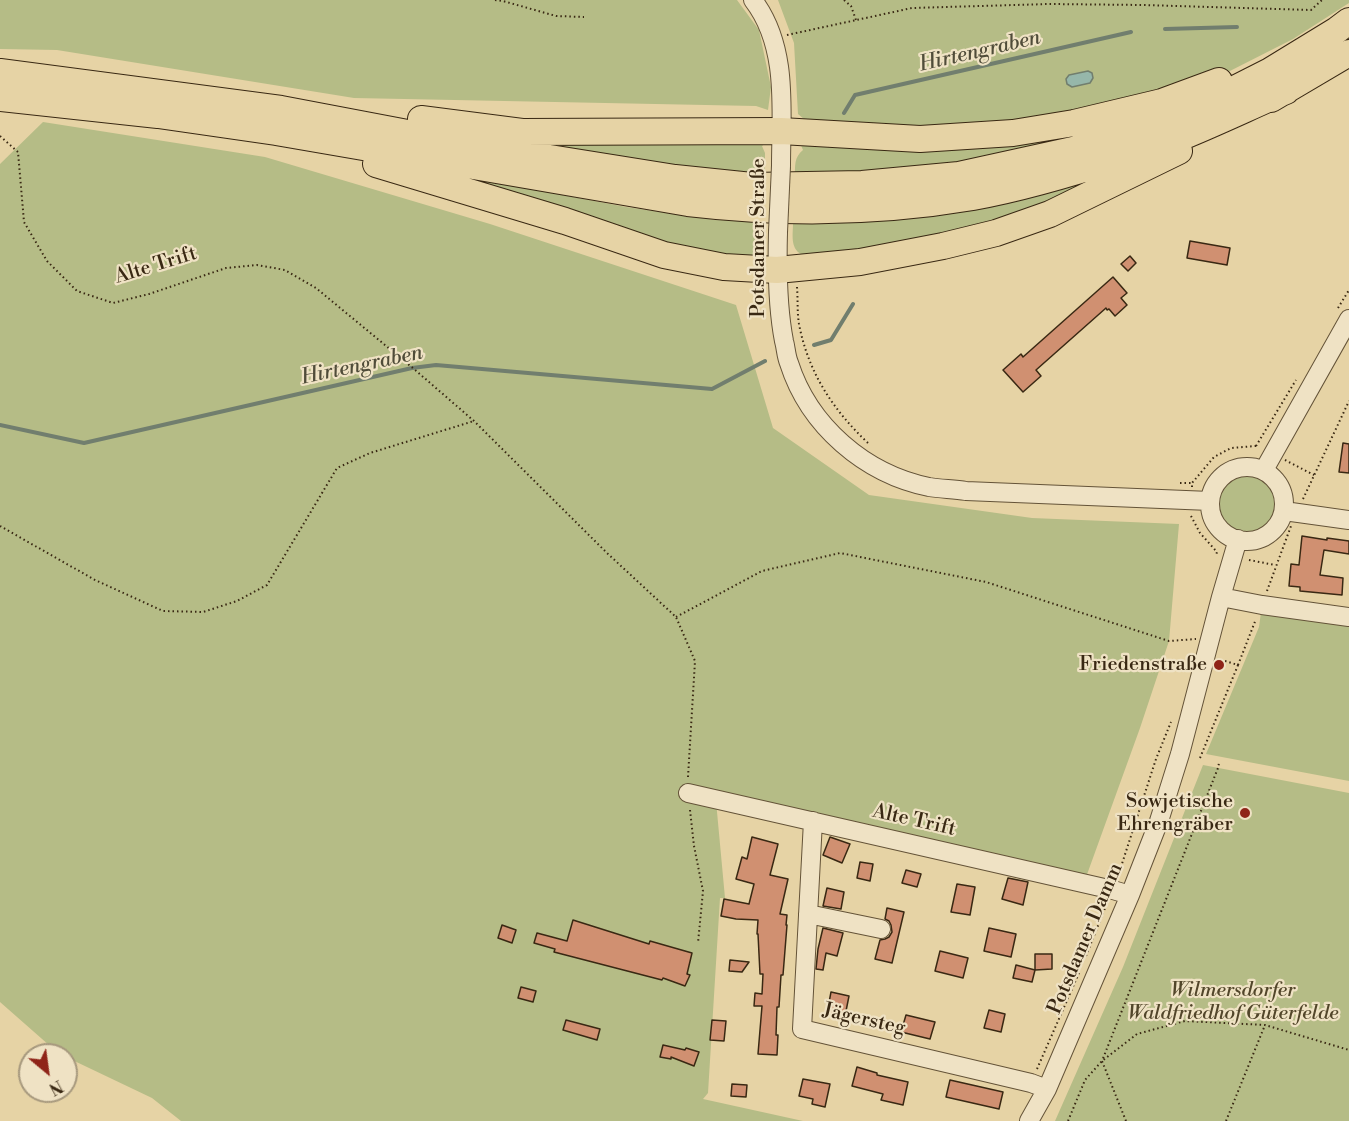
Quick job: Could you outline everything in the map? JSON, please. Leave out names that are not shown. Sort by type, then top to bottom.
[{"type":"highway","points":[[0,98],[158,116],[279,121],[481,147],[675,178],[752,186],[862,184],[959,175],[1072,150],[1191,111],[1270,71],[1343,26]]},
{"type":"highway","points":[[279,121],[315,106],[522,132],[781,131],[920,139],[1013,133],[1074,123],[1162,102],[1240,74],[1304,42],[1343,26]]},
{"type":"highway","points":[[279,121],[322,149],[565,221],[664,255],[724,267],[787,270],[860,262],[942,246],[996,233],[1050,214],[1199,141],[1349,53]]},
{"type":"highway","points":[[0,72],[279,121],[688,203],[799,210],[915,205],[974,197],[1066,175],[1174,140],[1286,91]]},
{"type":"street","name":"Potsdamer Straße","points":[[753,0],[765,19],[773,39],[781,77],[778,232],[787,270],[781,322],[788,363],[800,391],[815,415],[836,439],[875,467],[894,476],[929,487],[966,491],[1191,491],[1210,501]]},
{"type":"street","points":[[1263,470],[1349,319]]},
{"type":"street","points":[[1240,467],[1252,467],[1263,470],[1274,477],[1281,487],[1290,512],[1272,531],[1262,538],[1250,541],[1229,536],[1221,529],[1211,511],[1210,501],[1213,490],[1220,479],[1240,467]]},
{"type":"street","points":[[1290,512],[1349,520]]},
{"type":"street","name":"Potsdamer Damm","points":[[1029,1121],[1039,1086],[1121,893],[1159,821],[1238,539]]},
{"type":"street","points":[[1221,597],[1349,617]]},
{"type":"street","name":"Alte Trift","points":[[688,793],[1121,893]]},
{"type":"street","name":"Jägersteg","points":[[813,821],[802,1029],[1039,1086]]},
{"type":"street","points":[[808,914],[881,929]]},
{"type":"path","points":[[495,0],[556,16],[584,18]]},
{"type":"path","points":[[844,0],[851,6],[855,20]]},
{"type":"path","points":[[1049,4],[1052,0]]},
{"type":"path","points":[[773,39],[912,8],[1049,4],[1311,10],[1322,0]]},
{"type":"path","name":"Alte Trift","points":[[0,136],[18,152],[24,222],[47,261],[77,291],[113,303],[149,294],[226,268],[256,265],[285,270],[316,288],[474,421],[676,617]]},
{"type":"path","points":[[787,270],[811,367],[839,412],[868,443]]},
{"type":"path","points":[[1276,565],[1290,512],[1349,401]]},
{"type":"path","points":[[0,526],[95,580],[163,612],[203,612],[237,601],[267,585],[337,468],[370,453],[474,421]]},
{"type":"path","points":[[1215,561],[1217,552],[1200,533],[1190,513],[1191,491],[1214,457],[1231,448],[1256,446]]},
{"type":"path","points":[[1174,484],[1191,491]]},
{"type":"path","points":[[698,943],[703,891],[694,846],[688,793],[695,661],[676,617],[762,571],[840,552],[986,582],[1169,641],[1198,639]]},
{"type":"path","points":[[1200,758],[1238,665]]},
{"type":"path","points":[[1084,960],[1121,893],[1156,759],[1172,720]]},
{"type":"path","points":[[1126,1121],[1102,1061],[1219,763]]},
{"type":"path","points":[[1039,1086],[1080,970]]},
{"type":"path","points":[[1068,1121],[1085,1080],[1102,1061],[1137,1034],[1185,1021],[1265,1025],[1349,1050]]},
{"type":"path","points":[[1226,1121],[1265,1025]]},
{"type":"green space","points":[[0,0],[737,0],[759,30],[771,87],[768,110],[756,106],[354,98],[57,50],[0,49]]},
{"type":"green space","points":[[778,0],[1349,0],[1349,3],[1293,39],[1222,75],[1044,121],[940,129],[811,125],[798,114],[794,43]]},
{"type":"green space","points":[[1158,108],[1061,142],[968,163],[795,177],[795,165],[803,150],[800,143]]},
{"type":"green space","points":[[43,122],[265,157],[490,224],[736,305],[773,428],[869,495],[1032,518],[1179,524],[1169,641],[1085,880],[716,801],[725,898],[720,898],[708,1093],[703,1099],[803,1121],[181,1121],[152,1098],[78,1063],[78,1043],[47,1043],[0,1002],[0,164]]},
{"type":"green space","points":[[466,132],[766,143],[762,146],[765,153],[765,176],[708,173]]},
{"type":"green space","points":[[1140,164],[973,235],[801,260],[801,254],[794,244],[793,223],[1009,202],[1065,188]]},
{"type":"green space","points":[[420,168],[626,207],[716,220],[764,221],[760,248],[765,252],[761,256],[702,258]]},
{"type":"green space","points":[[1247,473],[1269,482],[1278,504],[1269,526],[1247,535],[1225,526],[1216,504],[1225,482]]},
{"type":"green space","points":[[1262,605],[1349,617],[1349,781],[1206,754],[1259,627]]},
{"type":"green space","name":"Wilmersdorfer Waldfriedhof Güterfelde","points":[[1203,765],[1349,793],[1349,1121],[1055,1121],[1123,967]]},
{"type":"shaded area","points":[[1088,71],[1092,73],[1093,78],[1090,83],[1072,87],[1067,84],[1066,79],[1069,75]]},
{"type":"building","points":[[1190,241],[1230,248],[1227,265],[1187,258]]},
{"type":"building","points":[[1130,256],[1136,263],[1128,271],[1121,264]]},
{"type":"building","points":[[1113,277],[1127,293],[1121,298],[1127,305],[1115,316],[1106,308],[1036,370],[1041,376],[1023,392],[1003,370],[1021,354],[1023,357]]},
{"type":"building","points":[[1343,443],[1349,444],[1349,473],[1339,472]]},
{"type":"building","points":[[1302,536],[1349,541],[1349,554],[1324,550],[1320,575],[1343,578],[1342,595],[1300,591],[1300,587],[1289,586],[1291,564],[1299,565]]},
{"type":"building","points":[[752,837],[778,844],[770,875],[788,879],[780,914],[787,915],[787,925],[783,975],[781,975],[779,1007],[777,1007],[777,1055],[758,1054],[762,1006],[754,1006],[755,993],[762,994],[763,974],[760,974],[758,920],[721,916],[724,899],[749,904],[754,884],[736,879],[742,857],[747,859]]},
{"type":"building","points":[[830,837],[850,844],[842,863],[823,855]]},
{"type":"building","points":[[860,862],[873,864],[870,881],[857,878]]},
{"type":"building","points":[[906,870],[921,874],[917,887],[902,883]]},
{"type":"building","points":[[1008,878],[1028,882],[1023,905],[1002,899]]},
{"type":"building","points":[[957,884],[975,887],[970,915],[951,912]]},
{"type":"building","points":[[827,888],[844,892],[841,909],[823,906]]},
{"type":"building","points":[[887,908],[904,912],[892,963],[875,959],[880,940],[889,937],[892,932],[889,921],[885,919]]},
{"type":"building","points":[[573,920],[649,944],[650,941],[692,953],[687,974],[690,975],[685,986],[663,978],[662,980],[554,952],[555,949],[534,943],[537,933],[567,941]]},
{"type":"building","points":[[502,925],[516,930],[512,943],[498,938]]},
{"type":"building","points":[[823,928],[843,933],[837,956],[826,953],[823,970],[816,969]]},
{"type":"building","points":[[989,928],[1016,934],[1011,957],[984,951]]},
{"type":"building","points":[[940,951],[968,958],[963,978],[935,971]]},
{"type":"building","points":[[1035,954],[1052,954],[1052,969],[1035,970]]},
{"type":"building","points":[[730,960],[749,962],[742,972],[729,971]]},
{"type":"building","points":[[1016,965],[1035,970],[1032,982],[1013,978]]},
{"type":"building","points":[[521,987],[536,991],[533,1002],[518,998]]},
{"type":"building","points":[[831,992],[849,996],[845,1016],[827,1013]]},
{"type":"building","points":[[989,1010],[1005,1014],[1001,1032],[984,1028]]},
{"type":"building","points":[[906,1015],[935,1022],[930,1039],[901,1032]]},
{"type":"building","points":[[566,1020],[600,1029],[597,1040],[563,1030]]},
{"type":"building","points":[[712,1020],[726,1021],[724,1041],[710,1040]]},
{"type":"building","points":[[663,1045],[699,1052],[694,1066],[671,1057],[671,1059],[660,1057]]},
{"type":"building","points":[[857,1067],[877,1073],[877,1075],[908,1082],[903,1105],[881,1100],[883,1094],[852,1086]]},
{"type":"building","points":[[803,1079],[830,1084],[825,1107],[812,1104],[813,1099],[799,1096]]},
{"type":"building","points":[[950,1080],[1003,1092],[999,1109],[946,1097]]},
{"type":"building","points":[[732,1084],[747,1085],[746,1097],[731,1096]]},
{"type":"waterway","name":"Hirtengraben","points":[[1165,29],[1237,27]]},
{"type":"waterway","name":"Hirtengraben","points":[[844,113],[855,95],[1131,32]]},
{"type":"waterway","name":"Hirtengraben","points":[[814,345],[831,340],[853,304]]},
{"type":"waterway","name":"Hirtengraben","points":[[0,425],[84,443],[412,368],[436,365],[712,389],[765,361]]},
{"type":"place","name":"Friedenstraße","points":[[1219,665]]},
{"type":"place","name":"Sowjetische Ehrengräber","points":[[1245,813]]}]
